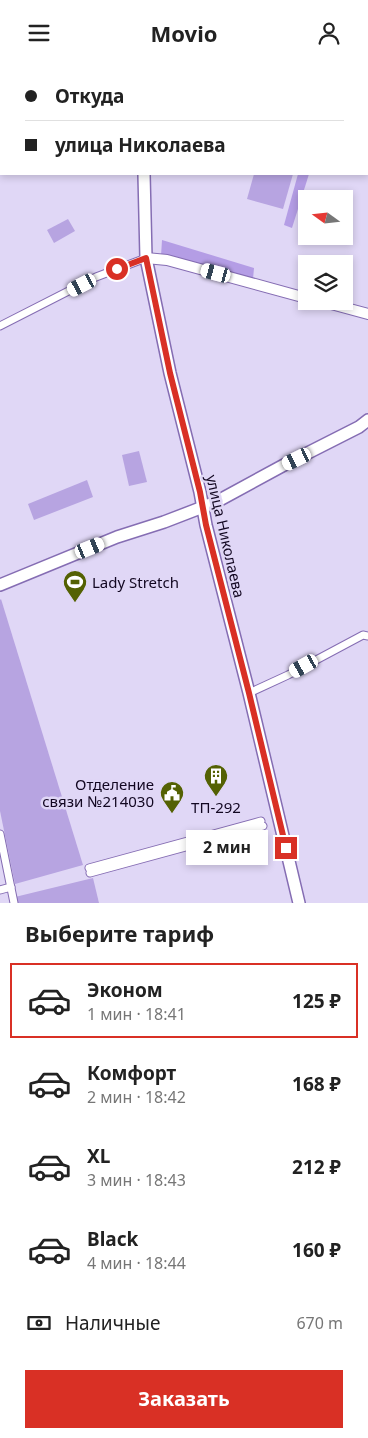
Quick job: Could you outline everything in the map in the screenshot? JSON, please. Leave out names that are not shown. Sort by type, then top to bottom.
[{"type":"main road","name":"улица Николаева","points":[[144,175],[146,258],[170,373],[299,903]]},
{"type":"main road","points":[[0,585],[117,537],[216,502],[359,427],[368,420]]},
{"type":"street","points":[[0,327],[96,277],[146,258],[167,260],[298,295]]},
{"type":"street","points":[[353,310],[368,314]]},
{"type":"street","points":[[249,693],[288,675],[363,635],[368,635]]},
{"type":"street","points":[[90,871],[262,823]]},
{"type":"street","points":[[0,835],[14,903]]},
{"type":"street","points":[[0,890],[11,887]]},
{"type":"shaded area","points":[[254,175],[293,175],[283,209],[247,199]]},
{"type":"shaded area","points":[[298,175],[309,175],[304,190],[298,190],[298,209],[292,228],[284,225]]},
{"type":"shaded area","points":[[68,219],[75,231],[54,243],[47,230]]},
{"type":"shaded area","points":[[162,240],[254,268],[253,279],[161,256]]},
{"type":"shaded area","points":[[139,451],[147,482],[129,486],[122,455]]},
{"type":"shaded area","points":[[87,480],[93,497],[34,520],[28,504]]},
{"type":"shaded area","points":[[1,599],[83,865],[15,884],[0,811]]},
{"type":"shaded area","points":[[93,878],[99,903],[16,903],[15,897]]},
{"type":"place","name":"Lady Stretch","points":[[75,603]]},
{"type":"place","name":"ТП-292","points":[[216,797]]},
{"type":"place","name":"Отделение связи №214030","points":[[172,814]]},
{"type":"route","points":[[117,269],[146,258],[170,373],[200,492],[206,525],[286,848]]}]
